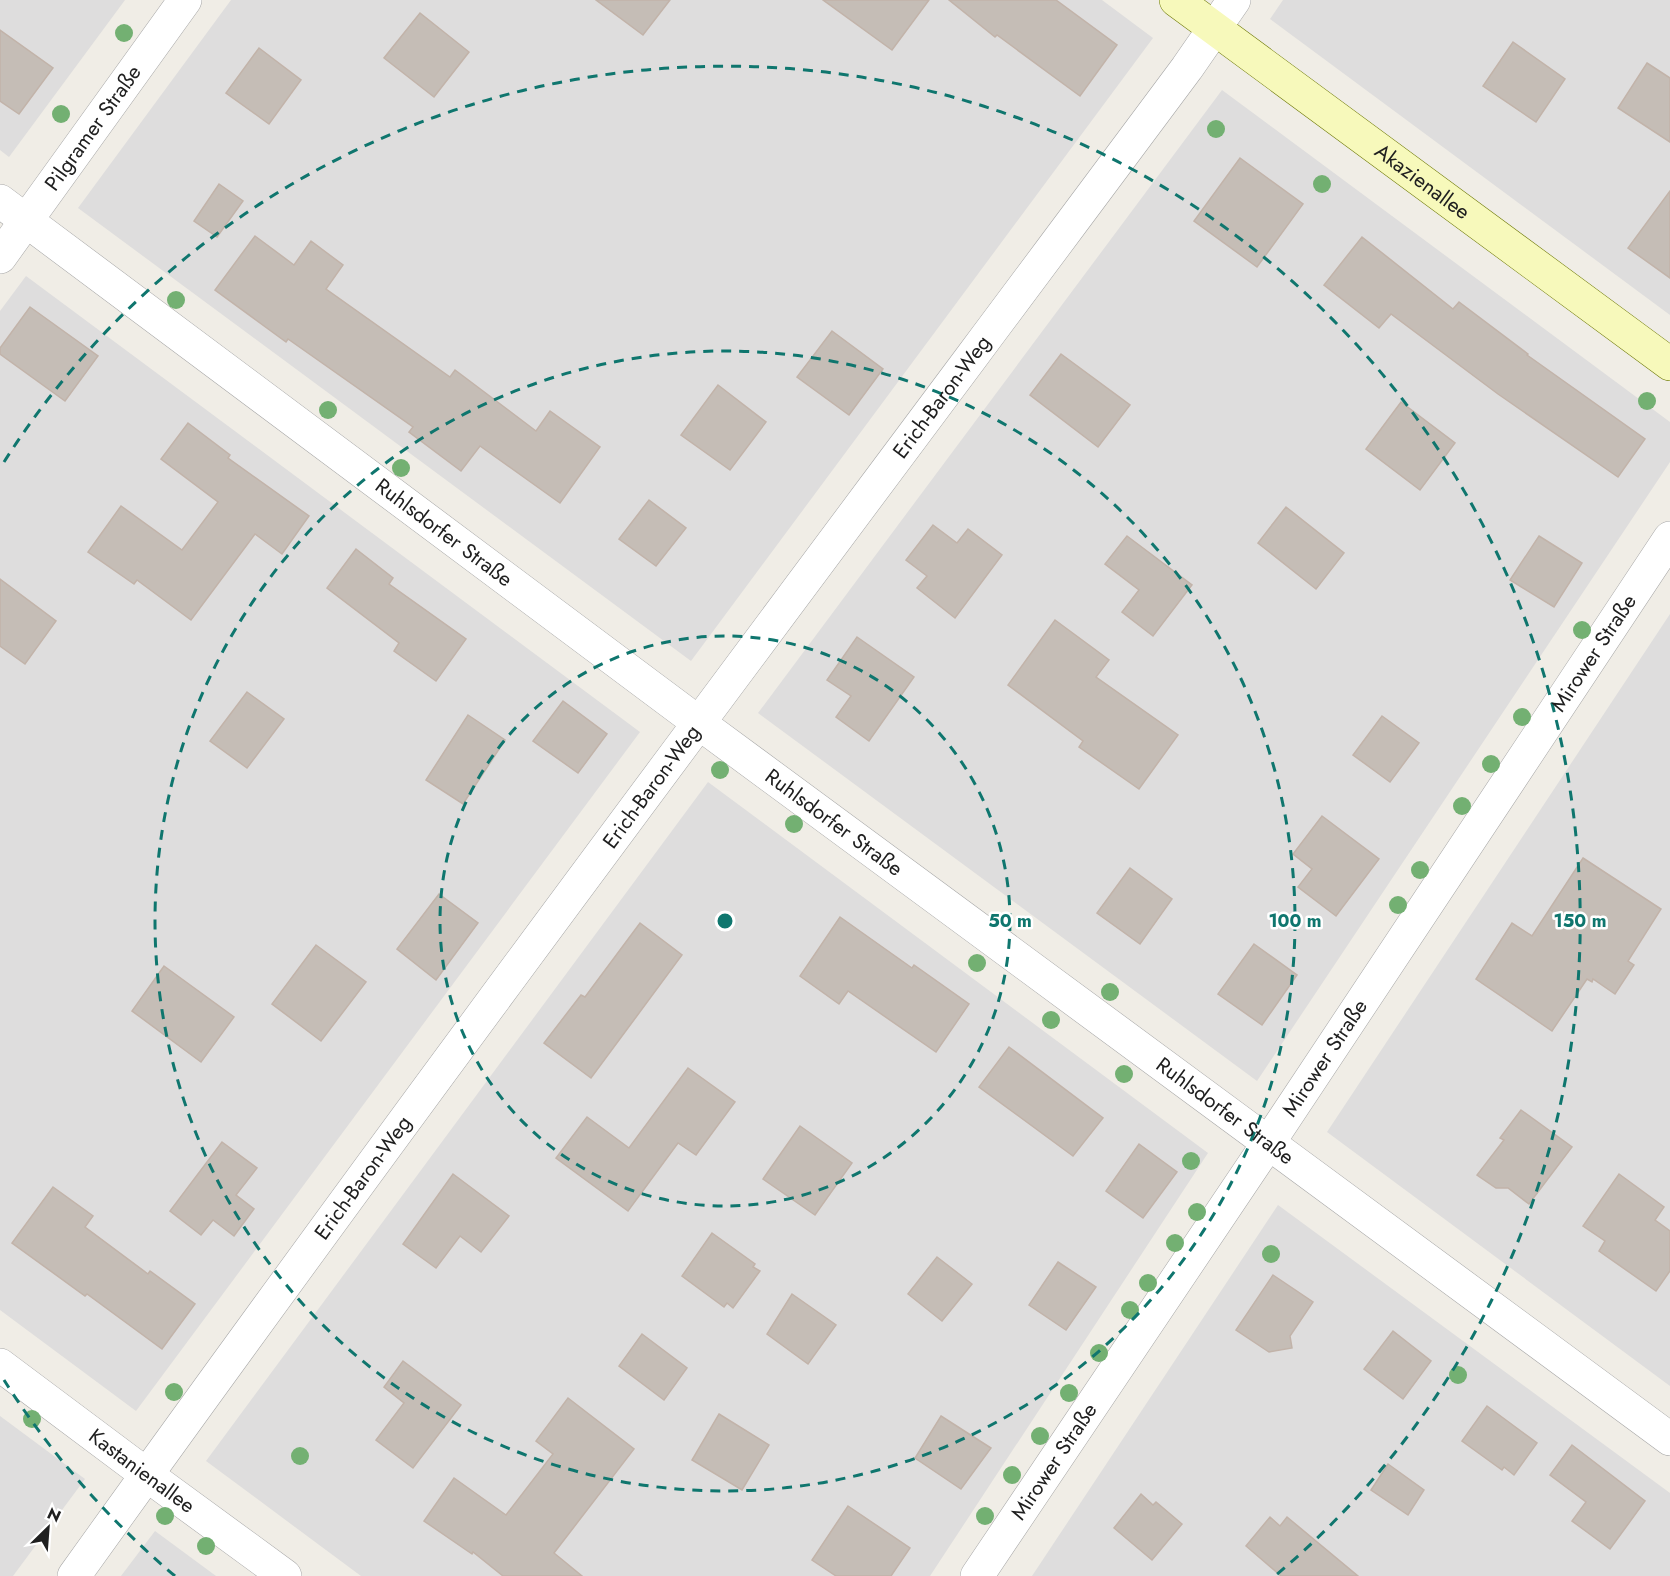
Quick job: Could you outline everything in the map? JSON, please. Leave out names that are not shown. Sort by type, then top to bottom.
[{"type":"street","name":"Pilgramer Straße","points":[[0,257],[185,0]]},
{"type":"street","name":"Akazienallee","points":[[1176,0],[1670,364]]},
{"type":"street","name":"Erich-Baron-Weg","points":[[74,1576],[699,723],[1215,29],[1234,0]]},
{"type":"street","name":"Ruhlsdorfer Straße","points":[[0,201],[699,723],[1670,1439]]},
{"type":"street","name":"Mirower Straße","points":[[977,1576],[1269,1143],[1670,538]]},
{"type":"street","name":"Kastanienallee","points":[[0,1365],[285,1576]]},
{"type":"shaded area","points":[[0,0],[125,0],[9,157],[0,150]]},
{"type":"shaded area","points":[[231,0],[1102,0],[1153,38],[691,661],[78,208]]},
{"type":"shaded area","points":[[1283,0],[1670,0],[1670,315],[1270,19]]},
{"type":"shaded area","points":[[1222,90],[1670,422],[1670,462],[1257,1081],[758,713]]},
{"type":"shaded area","points":[[26,276],[640,732],[136,1411],[0,1310],[0,311]]},
{"type":"shaded area","points":[[1670,614],[1670,1386],[1327,1132]]},
{"type":"shaded area","points":[[708,782],[1208,1153],[930,1576],[361,1576],[206,1461]]},
{"type":"shaded area","points":[[1278,1205],[1670,1493],[1670,1576],[1032,1576]]},
{"type":"shaded area","points":[[0,1416],[85,1479],[13,1576],[0,1576]]},
{"type":"shaded area","points":[[155,1531],[216,1576],[121,1576]]},
{"type":"building","points":[[596,0],[670,0],[643,35]]},
{"type":"building","points":[[823,0],[929,0],[892,50]]},
{"type":"building","points":[[949,0],[1056,0],[1117,45],[1080,96],[997,35],[995,37]]},
{"type":"building","points":[[420,13],[469,52],[434,97],[384,58]]},
{"type":"building","points":[[0,30],[53,68],[19,114],[0,101]]},
{"type":"building","points":[[1513,42],[1565,79],[1536,122],[1483,86]]},
{"type":"building","points":[[259,48],[301,80],[269,124],[226,93]]},
{"type":"building","points":[[1647,63],[1670,78],[1670,142],[1618,108]]},
{"type":"building","points":[[1240,158],[1303,204],[1257,267],[1194,221]]},
{"type":"building","points":[[219,184],[243,201],[217,237],[194,221]]},
{"type":"building","points":[[1670,191],[1670,278],[1628,248]]},
{"type":"building","points":[[255,236],[294,265],[311,241],[343,265],[326,289],[450,377],[455,370],[536,431],[550,411],[600,447],[560,503],[480,446],[461,471],[409,432],[413,427],[288,339],[286,342],[215,290]]},
{"type":"building","points":[[1362,237],[1453,309],[1459,302],[1527,355],[1645,439],[1618,477],[1498,394],[1391,314],[1379,328],[1324,285]]},
{"type":"building","points":[[30,307],[98,356],[65,401],[0,354],[0,348]]},
{"type":"building","points":[[832,331],[883,369],[849,415],[797,377]]},
{"type":"building","points":[[1061,354],[1130,405],[1098,447],[1030,395]]},
{"type":"building","points":[[718,385],[766,422],[730,470],[681,435]]},
{"type":"building","points":[[1401,402],[1455,443],[1420,490],[1366,449]]},
{"type":"building","points":[[188,423],[230,455],[228,458],[309,516],[282,554],[255,534],[191,620],[137,580],[134,584],[88,552],[121,506],[182,550],[218,502],[161,459]]},
{"type":"building","points":[[649,500],[686,528],[656,566],[619,539]]},
{"type":"building","points":[[1286,507],[1344,553],[1316,589],[1258,543]]},
{"type":"building","points":[[933,525],[957,543],[968,529],[1002,555],[955,618],[917,588],[927,576],[906,560]]},
{"type":"building","points":[[1127,536],[1192,585],[1153,636],[1122,612],[1139,590],[1105,564]]},
{"type":"building","points":[[1539,536],[1582,563],[1554,607],[1510,580]]},
{"type":"building","points":[[356,549],[393,578],[389,584],[466,639],[436,681],[394,651],[399,643],[327,588]]},
{"type":"building","points":[[0,579],[56,621],[25,664],[0,646]]},
{"type":"building","points":[[1055,620],[1109,660],[1096,677],[1178,735],[1139,789],[1079,747],[1083,741],[1008,685]]},
{"type":"building","points":[[857,637],[914,677],[869,741],[836,717],[851,696],[827,680]]},
{"type":"building","points":[[247,692],[284,719],[247,768],[210,741]]},
{"type":"building","points":[[563,701],[607,734],[578,773],[533,741]]},
{"type":"building","points":[[468,715],[505,740],[463,804],[426,780]]},
{"type":"building","points":[[1382,716],[1419,743],[1390,782],[1353,755]]},
{"type":"building","points":[[1322,816],[1379,859],[1336,916],[1298,887],[1312,869],[1293,854]]},
{"type":"building","points":[[1583,858],[1661,909],[1628,961],[1634,965],[1615,994],[1593,979],[1592,982],[1587,979],[1552,1031],[1476,979],[1512,923],[1532,936]]},
{"type":"building","points":[[1130,868],[1172,899],[1140,944],[1097,913]]},
{"type":"building","points":[[439,894],[478,923],[436,980],[397,949]]},
{"type":"building","points":[[840,917],[912,968],[914,965],[969,1004],[936,1052],[848,991],[839,1004],[800,976]]},
{"type":"building","points":[[640,923],[682,955],[591,1078],[544,1043],[581,995],[585,997]]},
{"type":"building","points":[[1254,944],[1297,975],[1262,1025],[1218,994]]},
{"type":"building","points":[[316,945],[366,982],[321,1041],[272,1004]]},
{"type":"building","points":[[164,966],[234,1017],[201,1062],[132,1011]]},
{"type":"building","points":[[1009,1047],[1103,1118],[1073,1156],[979,1087]]},
{"type":"building","points":[[688,1068],[735,1102],[696,1155],[678,1143],[628,1211],[556,1158],[587,1117],[629,1148]]},
{"type":"building","points":[[1521,1110],[1572,1147],[1529,1204],[1508,1188],[1496,1188],[1477,1175],[1504,1140],[1500,1138]]},
{"type":"building","points":[[800,1126],[852,1163],[815,1215],[763,1179]]},
{"type":"building","points":[[222,1142],[257,1168],[236,1195],[254,1209],[234,1236],[213,1220],[201,1235],[170,1211]]},
{"type":"building","points":[[1139,1144],[1177,1172],[1143,1218],[1106,1191]]},
{"type":"building","points":[[453,1174],[509,1216],[481,1252],[460,1236],[436,1268],[403,1244]]},
{"type":"building","points":[[1619,1174],[1664,1207],[1655,1220],[1670,1231],[1670,1271],[1656,1291],[1599,1251],[1605,1241],[1583,1226]]},
{"type":"building","points":[[53,1187],[93,1216],[85,1227],[148,1274],[150,1271],[195,1304],[162,1349],[12,1243]]},
{"type":"building","points":[[712,1233],[755,1264],[753,1267],[760,1271],[733,1308],[727,1303],[724,1307],[682,1276]]},
{"type":"building","points":[[937,1257],[972,1284],[942,1321],[908,1294]]},
{"type":"building","points":[[1058,1262],[1096,1287],[1066,1330],[1029,1305]]},
{"type":"building","points":[[1273,1275],[1313,1302],[1290,1336],[1292,1348],[1269,1352],[1236,1330]]},
{"type":"building","points":[[792,1294],[836,1325],[808,1364],[767,1334]]},
{"type":"building","points":[[1393,1331],[1431,1361],[1403,1399],[1364,1369]]},
{"type":"building","points":[[642,1334],[687,1368],[664,1400],[619,1366]]},
{"type":"building","points":[[403,1361],[461,1405],[413,1468],[376,1440],[404,1403],[384,1387]]},
{"type":"building","points":[[568,1398],[634,1449],[554,1553],[582,1576],[503,1576],[473,1552],[472,1554],[424,1521],[454,1478],[506,1515],[553,1454],[536,1441]]},
{"type":"building","points":[[1487,1406],[1537,1443],[1514,1475],[1504,1467],[1502,1470],[1462,1441]]},
{"type":"building","points":[[719,1414],[769,1445],[742,1490],[692,1460]]},
{"type":"building","points":[[941,1416],[991,1448],[961,1489],[915,1458]]},
{"type":"building","points":[[1572,1445],[1645,1501],[1610,1549],[1572,1521],[1586,1502],[1550,1475]]},
{"type":"building","points":[[1388,1464],[1424,1490],[1408,1515],[1371,1490]]},
{"type":"building","points":[[1141,1494],[1153,1505],[1156,1502],[1182,1524],[1152,1560],[1114,1528]]},
{"type":"building","points":[[848,1506],[910,1548],[891,1576],[836,1576],[812,1560]]},
{"type":"building","points":[[1270,1517],[1280,1526],[1287,1517],[1358,1576],[1281,1576],[1246,1546]]}]
